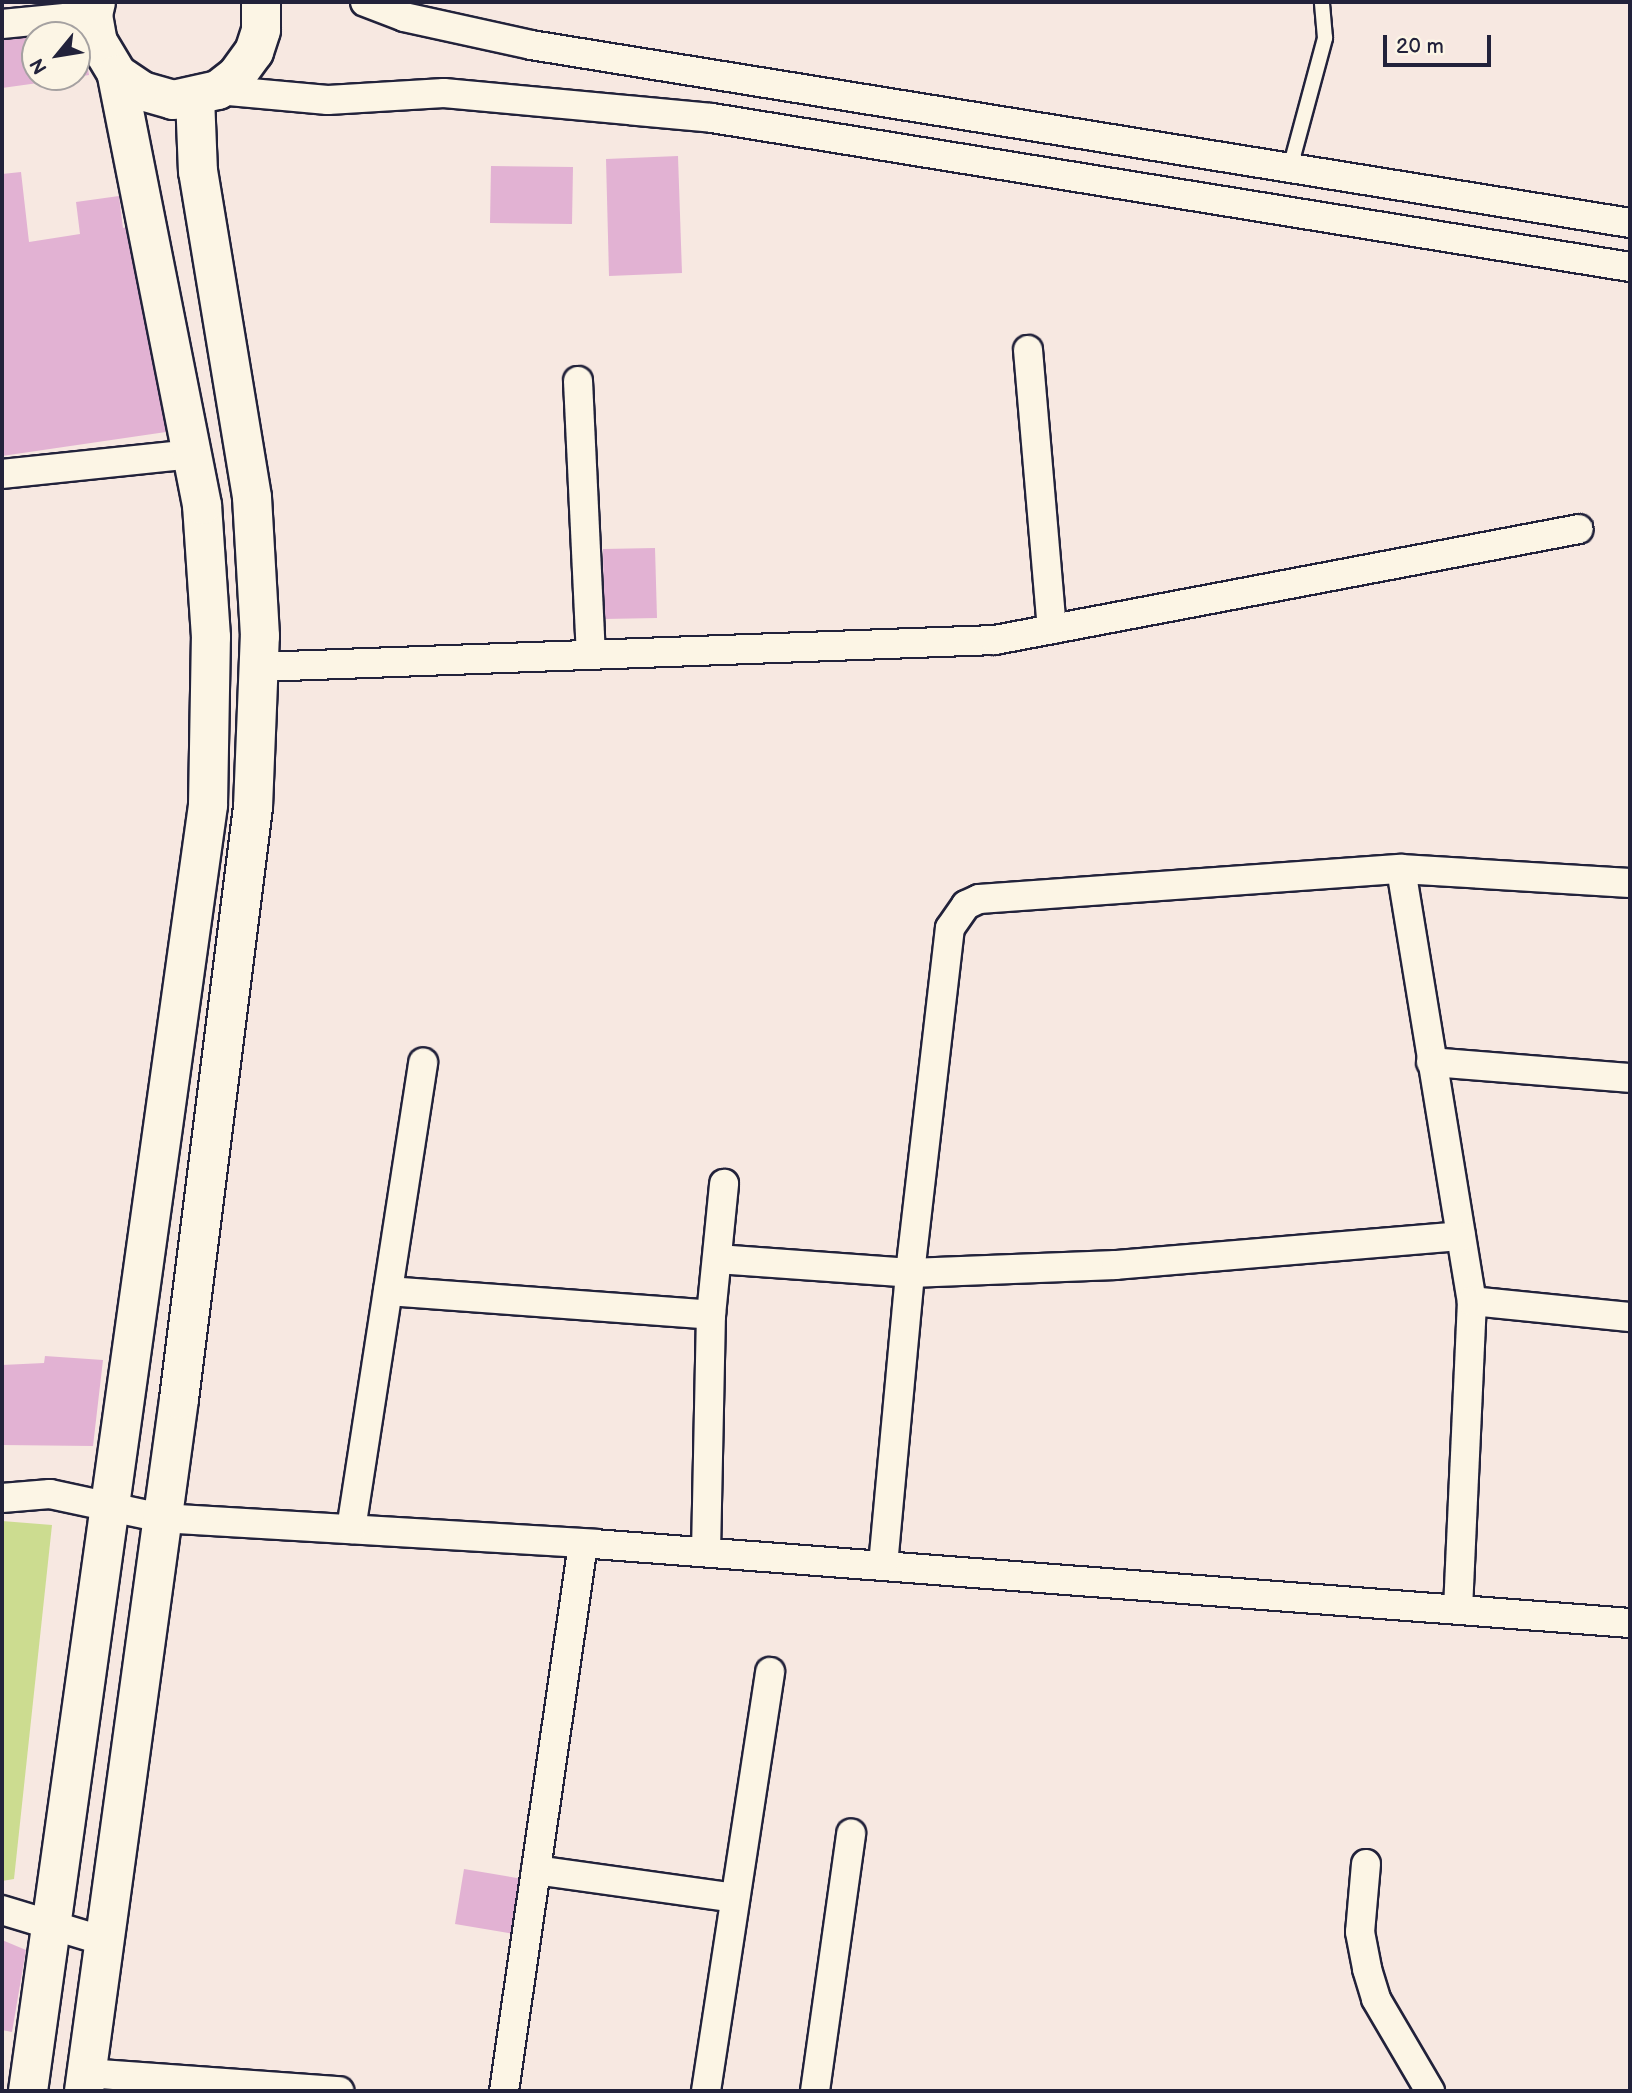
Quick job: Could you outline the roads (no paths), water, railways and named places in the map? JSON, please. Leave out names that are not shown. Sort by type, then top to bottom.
[{"type":"main road","points":[[117,74],[142,91],[173,100],[207,94],[237,75],[254,52],[261,30],[261,2]]},
{"type":"main road","points":[[28,2091],[208,805],[211,637],[202,505],[117,74],[98,42],[95,8]]},
{"type":"main road","points":[[85,2082],[162,1518],[253,807],[259,667],[252,497],[198,172],[207,94]]},
{"type":"street","points":[[365,2],[404,17],[531,45],[1630,223]]},
{"type":"street","points":[[2,24],[95,8]]},
{"type":"street","points":[[207,94],[328,100],[472,94],[712,118],[1630,267]]},
{"type":"street","points":[[1028,350],[1052,629]]},
{"type":"street","points":[[578,381],[591,655]]},
{"type":"street","points":[[2,474],[193,454]]},
{"type":"street","points":[[259,667],[995,640],[1579,529]]},
{"type":"street","points":[[883,1565],[909,1273],[950,928],[966,905],[979,899],[1401,869],[1630,883]]},
{"type":"street","points":[[1401,869],[1472,1301],[1458,1608]]},
{"type":"street","points":[[1431,1062],[1630,1078]]},
{"type":"street","points":[[351,1530],[423,1063]]},
{"type":"street","points":[[706,1552],[711,1315],[724,1184]]},
{"type":"street","points":[[717,1259],[909,1273],[1116,1265],[1461,1237]]},
{"type":"street","points":[[388,1291],[711,1315]]},
{"type":"street","points":[[1472,1301],[1630,1317]]},
{"type":"street","points":[[2,1498],[50,1494],[109,1504],[162,1518],[706,1552],[1630,1623]]},
{"type":"street","points":[[504,2091],[583,1544]]},
{"type":"street","points":[[706,2091],[770,1672]]},
{"type":"street","points":[[815,2091],[851,1834]]},
{"type":"street","points":[[1366,1864],[1360,1932],[1367,1969],[1376,1999],[1430,2091]]},
{"type":"street","points":[[536,1870],[735,1898]]},
{"type":"street","points":[[2,1910],[53,1923],[104,1941]]},
{"type":"street","points":[[85,2082],[339,2091]]},
{"type":"lane","points":[[1290,168],[1325,38],[1322,2]]}]
